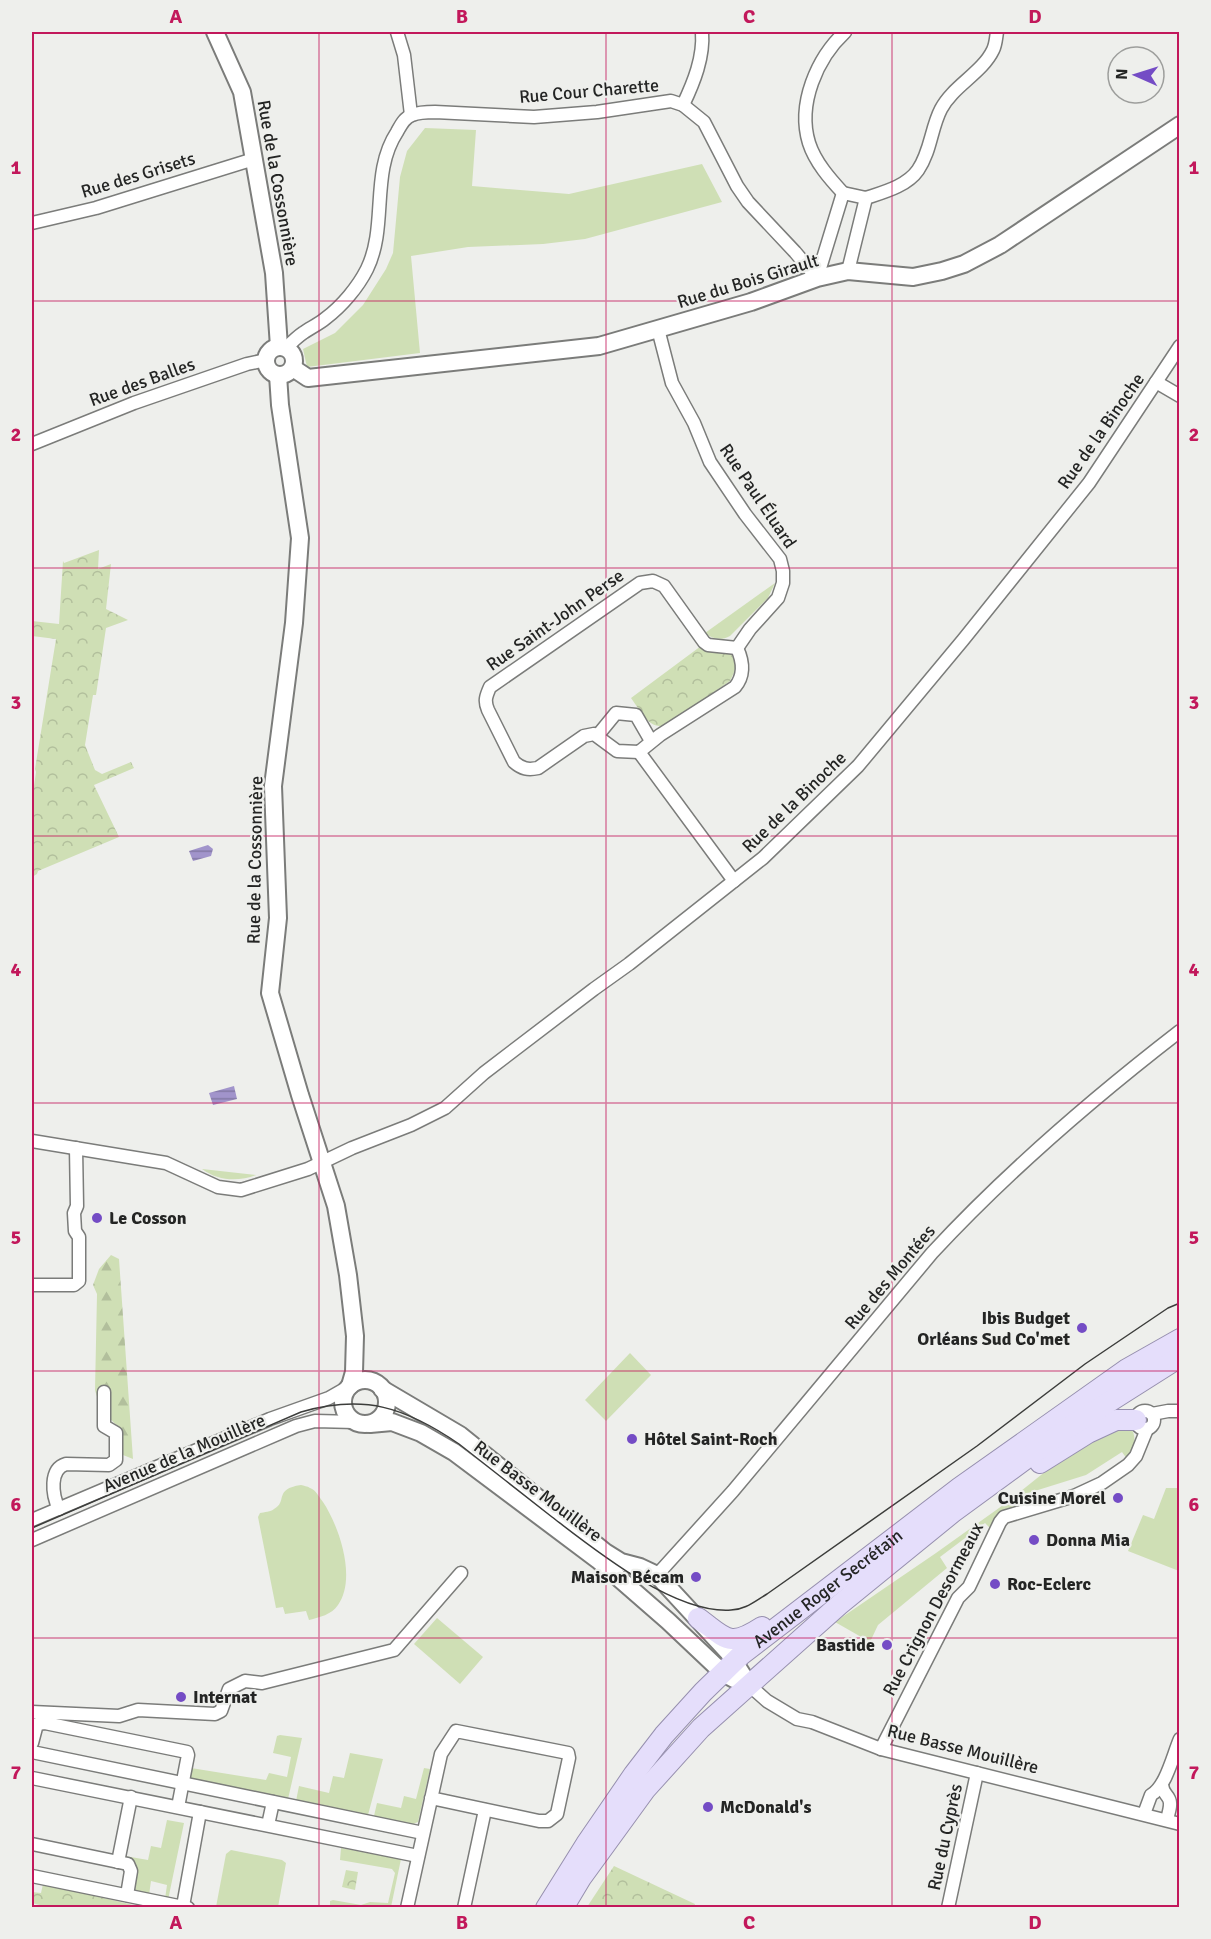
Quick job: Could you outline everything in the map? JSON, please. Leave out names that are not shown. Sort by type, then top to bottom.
[{"type":"main road","name":"Avenue Roger Secrétain","points":[[563,1908],[645,1790],[701,1728],[736,1675],[833,1597],[890,1543],[959,1488],[1126,1370],[1179,1339]]},
{"type":"main road","name":"Avenue Roger Secrétain","points":[[736,1675],[741,1655],[833,1597],[1068,1428],[1179,1357]]},
{"type":"main road","points":[[833,1597],[882,1579],[994,1495],[1088,1433],[1116,1420],[1145,1421]]},
{"type":"main road","points":[[698,1617],[723,1638],[733,1639],[747,1636],[890,1543]]},
{"type":"main road","name":"Avenue Roger Secrétain","points":[[546,1908],[634,1774],[664,1736],[713,1681],[736,1675]]},
{"type":"street","name":"Rue de la Cossonnière","points":[[215,32],[242,92],[274,273],[283,348]]},
{"type":"street","points":[[283,348],[290,351],[294,359],[286,372],[271,372],[266,360],[270,351],[283,348],[300,334],[327,318],[354,291],[367,268],[374,246],[382,168],[392,138],[403,121],[411,116],[404,55],[397,32]]},
{"type":"street","points":[[683,105],[700,57],[702,32]]},
{"type":"street","points":[[845,32],[825,55],[815,75],[809,92],[806,127],[809,144],[826,174],[843,193],[866,198],[888,191],[918,171],[942,106],[986,60],[994,48],[997,32]]},
{"type":"street","name":"Rue Cour Charette","points":[[411,116],[435,111],[534,117],[597,112],[671,101],[683,105],[704,122],[737,186],[748,202],[817,278]]},
{"type":"street","name":"Rue du Bois Girault","points":[[286,372],[308,378],[599,346],[751,302],[817,278],[848,271],[913,277],[964,264],[1000,245],[1179,125]]},
{"type":"street","name":"Rue des Grisets","points":[[32,222],[96,208],[254,159]]},
{"type":"street","points":[[817,278],[843,193]]},
{"type":"street","points":[[848,271],[866,198]]},
{"type":"street","name":"Rue Paul Éluard","points":[[658,329],[672,382],[694,423],[710,462],[745,514],[780,559],[783,571],[783,584],[778,598],[750,629],[737,648]]},
{"type":"street","name":"Rue de la Binoche","points":[[32,1141],[166,1163],[218,1187],[231,1190],[249,1187],[308,1169],[445,1108],[484,1073],[637,958],[763,858],[858,766],[1089,483],[1179,346]]},
{"type":"street","name":"Rue des Balles","points":[[32,444],[134,403],[247,364],[266,360]]},
{"type":"street","name":"Rue de la Cossonnière","points":[[286,372],[280,405],[300,538],[294,623],[273,786],[278,918],[270,993],[336,1206],[355,1336],[354,1372],[350,1386]]},
{"type":"street","points":[[1156,382],[1179,396]]},
{"type":"street","name":"Rue Saint-John Perse","points":[[598,735],[584,736],[538,768],[519,772],[485,703],[486,695],[490,687],[640,583],[653,581],[664,586],[708,645],[737,648]]},
{"type":"street","points":[[651,741],[636,716],[616,713],[598,735],[617,751],[639,752],[651,741],[735,687],[741,680],[742,671],[737,648]]},
{"type":"street","points":[[639,752],[734,881]]},
{"type":"street","name":"Rue des Montées","points":[[657,1575],[733,1491],[932,1252],[1083,1108],[1179,1031]]},
{"type":"street","points":[[32,1285],[74,1285],[80,1281],[79,1237],[75,1231],[74,1213],[77,1206],[76,1148]]},
{"type":"street","name":"Rue de la Cossonnière","points":[[355,1336],[379,1386]]},
{"type":"street","points":[[363,1381],[379,1386],[386,1398],[386,1409],[380,1417],[362,1423],[346,1414],[343,1406],[344,1397],[350,1386],[363,1381]]},
{"type":"street","name":"Avenue de la Mouillère","points":[[32,1520],[287,1412],[329,1398],[350,1386]]},
{"type":"street","name":"Rue Basse Mouillère","points":[[379,1386],[460,1435],[605,1552],[621,1562],[657,1575],[698,1617],[736,1675]]},
{"type":"street","points":[[58,1509],[54,1492],[55,1473],[61,1465],[109,1465],[117,1457],[116,1433],[104,1426],[104,1392]]},
{"type":"street","points":[[1145,1421],[1168,1411],[1179,1412]]},
{"type":"street","name":"Avenue de la Mouillère","points":[[32,1540],[296,1426],[315,1421],[362,1423],[384,1421],[400,1424]]},
{"type":"street","name":"Rue Crignon Desormeaux","points":[[881,1749],[957,1598],[969,1587],[1004,1517],[1074,1496],[1102,1483],[1128,1465],[1136,1456],[1145,1421]]},
{"type":"street","name":"Rue Basse Mouillère","points":[[400,1424],[454,1452],[598,1560],[632,1592],[644,1599],[767,1701],[797,1719],[812,1722],[881,1749],[1173,1822]]},
{"type":"street","points":[[32,1712],[119,1716],[138,1710],[215,1714],[221,1711],[229,1689],[245,1681],[262,1683],[394,1650],[461,1573]]},
{"type":"street","points":[[644,1599],[657,1575]]},
{"type":"street","points":[[32,1743],[38,1724],[45,1723],[183,1750],[188,1755],[178,1807]]},
{"type":"street","points":[[407,1908],[439,1761],[456,1731],[568,1754],[557,1814],[553,1818],[539,1821],[431,1798]]},
{"type":"street","points":[[1144,1814],[1151,1796],[1162,1785],[1179,1739]]},
{"type":"street","points":[[32,1752],[423,1833]]},
{"type":"street","name":"Rue du Cyprès","points":[[948,1908],[977,1773]]},
{"type":"street","points":[[32,1778],[418,1856]]},
{"type":"street","points":[[1162,1785],[1163,1793],[1169,1799],[1173,1822]]},
{"type":"street","points":[[118,1862],[131,1797]]},
{"type":"street","points":[[268,1825],[273,1802]]},
{"type":"street","points":[[465,1908],[485,1810]]},
{"type":"street","points":[[32,1876],[186,1907],[200,1812]]},
{"type":"street","points":[[32,1844],[128,1864],[131,1868],[127,1895]]},
{"type":"green space","points":[[425,128],[476,130],[472,186],[569,194],[702,164],[722,202],[585,239],[543,244],[468,247],[411,256],[420,353],[307,367],[303,349],[335,333],[363,305],[386,269],[393,253],[400,177],[407,151]]},
{"type":"green space","points":[[99,550],[98,569],[111,564],[106,609],[128,620],[106,628],[96,695],[93,695],[85,745],[95,770],[102,774],[131,762],[134,768],[94,785],[119,837],[38,871],[32,877],[32,788],[56,639],[32,636],[32,621],[59,624],[63,561],[64,563]]},
{"type":"green space","points":[[775,583],[768,598],[730,636],[717,639],[705,633]]},
{"type":"green space","points":[[701,646],[731,654],[735,667],[730,681],[665,726],[649,722],[631,698]]},
{"type":"green space","points":[[202,1169],[256,1175],[242,1179],[228,1179],[215,1176]]},
{"type":"green space","points":[[111,1255],[119,1259],[133,1459],[123,1455],[118,1426],[104,1410],[95,1390],[97,1294],[93,1285],[99,1269]]},
{"type":"green space","points":[[630,1353],[651,1375],[606,1421],[585,1400]]},
{"type":"green space","points":[[1130,1426],[1134,1435],[1134,1443],[1127,1459],[1122,1452],[1086,1475],[1022,1495],[1024,1504],[1000,1512],[991,1529],[985,1523],[940,1557],[947,1568],[878,1625],[870,1642],[835,1622],[936,1553],[1006,1503],[1056,1463],[1107,1428]]},
{"type":"green space","points":[[301,1485],[314,1490],[329,1512],[340,1538],[346,1567],[346,1581],[338,1605],[329,1613],[309,1620],[306,1611],[285,1614],[283,1607],[276,1608],[258,1517],[260,1513],[271,1511],[278,1506],[287,1489]]},
{"type":"green space","points":[[1166,1488],[1179,1488],[1179,1571],[1128,1551],[1143,1515],[1154,1519]]},
{"type":"green space","points":[[437,1618],[483,1657],[460,1684],[414,1644]]},
{"type":"green space","points":[[277,1736],[302,1738],[288,1799],[191,1780],[189,1777],[191,1768],[266,1780],[269,1773],[287,1777],[291,1757],[273,1753]]},
{"type":"green space","points":[[350,1753],[383,1759],[368,1815],[296,1801],[299,1786],[329,1793],[333,1776],[344,1778]]},
{"type":"green space","points":[[424,1768],[430,1769],[418,1822],[413,1824],[374,1816],[377,1803],[401,1808],[404,1796],[416,1799]]},
{"type":"green space","points":[[167,1820],[184,1823],[168,1900],[165,1899],[167,1885],[151,1881],[149,1895],[135,1890],[137,1866],[125,1856],[148,1860],[151,1846],[161,1848]]},
{"type":"green space","points":[[341,1848],[401,1859],[391,1907],[330,1905],[330,1901],[333,1900],[361,1905],[370,1902],[388,1903],[395,1873],[392,1869],[340,1860]]},
{"type":"green space","points":[[231,1850],[282,1860],[286,1863],[278,1907],[216,1907],[226,1854]]},
{"type":"green space","points":[[614,1866],[695,1904],[694,1908],[587,1907]]},
{"type":"green space","points":[[346,1870],[358,1872],[355,1890],[342,1887]]},
{"type":"green space","points":[[43,1884],[142,1907],[51,1908],[32,1903],[32,1892],[41,1893]]},
{"type":"shaded area","points":[[208,845],[213,849],[211,856],[193,861],[189,851]]},
{"type":"shaded area","points":[[234,1086],[237,1099],[213,1105],[209,1093]]},
{"type":"tram line","points":[[32,1528],[301,1412],[345,1404],[364,1404],[402,1413],[439,1431],[590,1546],[661,1591],[685,1602],[709,1609],[736,1610],[750,1605],[767,1594],[977,1446],[1085,1364],[1168,1308],[1180,1303]]},
{"type":"place","name":"Le Cosson","points":[[97,1218]]},
{"type":"place","name":"Ibis Budget Orléans Sud Co'met","points":[[1082,1328]]},
{"type":"place","name":"Hôtel Saint-Roch","points":[[632,1439]]},
{"type":"place","name":"Cuisine Morel","points":[[1118,1498]]},
{"type":"place","name":"Donna Mia","points":[[1034,1540]]},
{"type":"place","name":"Maison Bécam","points":[[696,1577]]},
{"type":"place","name":"Roc-Eclerc","points":[[995,1584]]},
{"type":"place","name":"Bastide","points":[[887,1645]]},
{"type":"place","name":"Internat","points":[[181,1697]]},
{"type":"place","name":"McDonald's","points":[[708,1807]]}]
